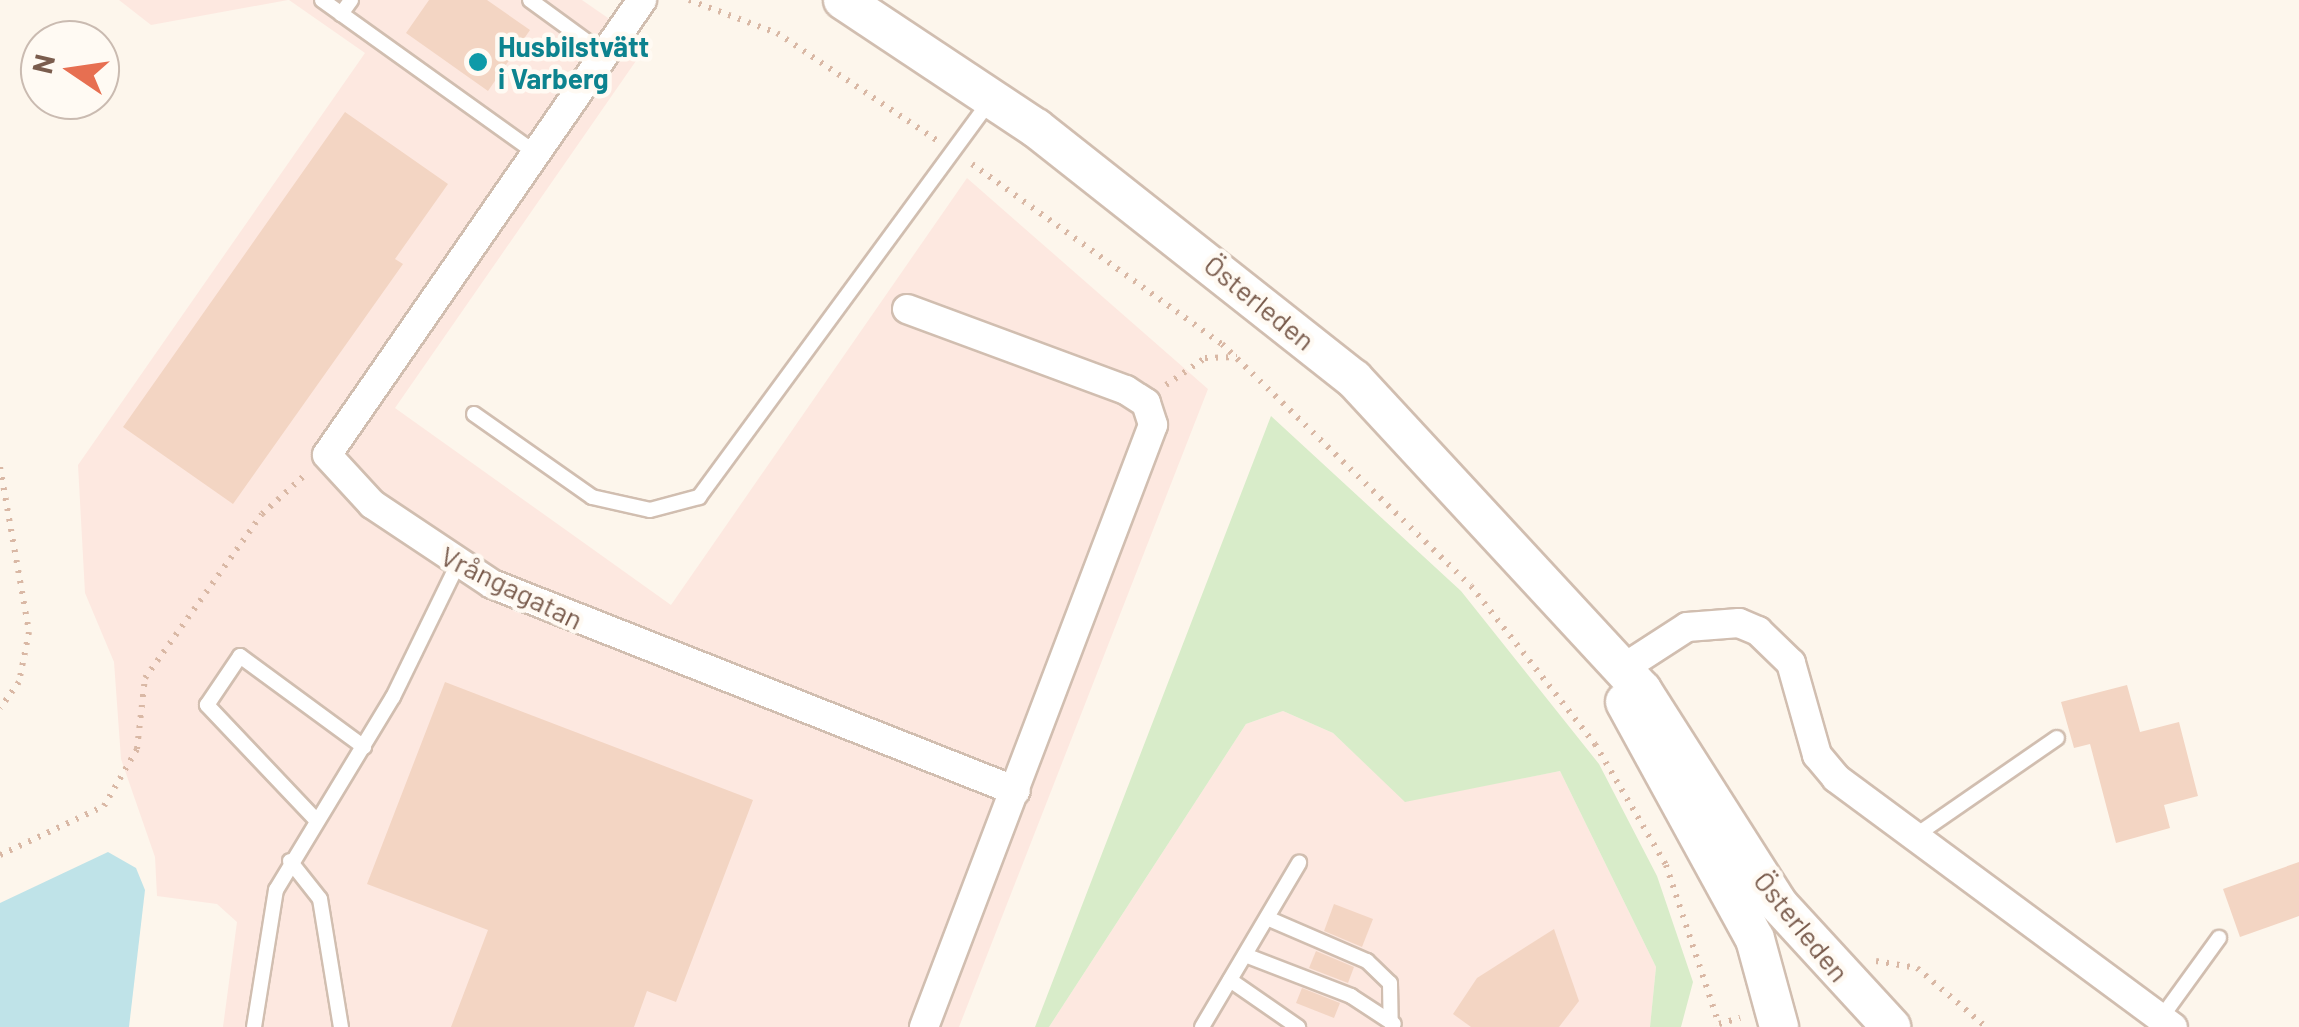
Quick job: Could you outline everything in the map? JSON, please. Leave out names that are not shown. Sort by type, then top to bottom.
[{"type":"main road","name":"Österleden","points":[[843,0],[991,98],[1354,379],[1538,569],[1619,671],[1669,726],[1780,905],[1839,976],[1891,1027]]},
{"type":"main road","name":"Österleden","points":[[1619,671],[1624,701],[1755,939],[1777,1016]]},
{"type":"street","points":[[326,455],[642,0]]},
{"type":"street","points":[[907,309],[1146,403],[1151,438],[924,1027]]},
{"type":"street","name":"Vrångagatan","points":[[326,455],[372,504],[458,564],[532,602],[1016,791]]},
{"type":"street","points":[[1619,671],[1687,626],[1739,623],[1758,631],[1791,664],[1817,755],[1911,838],[2167,1023]]},
{"type":"lane","points":[[322,0],[536,153]]},
{"type":"lane","points":[[341,14],[351,0]]},
{"type":"lane","points":[[530,0],[604,54]]},
{"type":"lane","points":[[474,414],[592,496],[650,510],[698,496],[991,98]]},
{"type":"lane","points":[[254,1027],[268,916],[290,861],[364,747],[458,564]]},
{"type":"lane","points":[[317,820],[207,705],[240,656],[364,747]]},
{"type":"lane","points":[[1911,838],[2058,738]]},
{"type":"lane","points":[[290,861],[320,899],[342,1027]]},
{"type":"lane","points":[[1202,1027],[1299,863]]},
{"type":"lane","points":[[1267,918],[1367,961],[1390,983],[1395,1024]]},
{"type":"lane","points":[[2167,1023],[2219,938]]},
{"type":"lane","points":[[1245,956],[1351,996],[1395,1024]]},
{"type":"lane","points":[[1230,980],[1279,1021],[1298,1027]]},
{"type":"path","points":[[689,0],[777,33],[954,152],[1237,357],[1472,586],[1595,744],[1666,865],[1718,1026],[1777,1016]]},
{"type":"path","points":[[1146,403],[1194,362],[1237,357]]},
{"type":"path","points":[[0,854],[104,806],[137,748],[145,678],[262,514],[326,455]]},
{"type":"path","points":[[0,467],[29,632],[19,682],[0,708]]},
{"type":"path","points":[[1839,976],[1883,959],[1907,963],[1986,1027]]},
{"type":"shaded area","points":[[119,0],[288,0],[151,25]]},
{"type":"shaded area","points":[[289,0],[582,0],[647,45],[395,408],[671,605],[967,178],[1208,389],[959,1027],[223,1027],[237,922],[217,904],[157,896],[155,857],[121,759],[114,662],[85,593],[78,465],[365,53]]},
{"type":"shaded area","points":[[1283,711],[1333,733],[1405,801],[1560,771],[1656,967],[1650,1027],[1049,1027],[1246,724]]},
{"type":"green space","points":[[1271,416],[1461,591],[1599,764],[1657,876],[1693,982],[1681,1027],[1650,1027],[1656,967],[1560,771],[1405,802],[1333,733],[1283,711],[1246,724],[1049,1027],[1035,1027]]},
{"type":"water","points":[[108,852],[136,868],[145,890],[129,1027],[0,1027],[0,903]]},
{"type":"building","name":"Husbilstvätt i Varberg","points":[[429,0],[487,0],[530,30],[488,91],[406,33]]},
{"type":"building","points":[[345,112],[448,184],[395,259],[403,264],[233,504],[123,427]]},
{"type":"building","points":[[445,682],[753,800],[676,1002],[647,991],[634,1027],[451,1027],[488,930],[367,884]]},
{"type":"building","points":[[2127,685],[2140,732],[2179,722],[2198,796],[2164,805],[2170,828],[2116,843],[2090,744],[2074,748],[2061,702]]},
{"type":"building","points":[[2299,862],[2299,916],[2240,937],[2223,889]]},
{"type":"building","points":[[1334,904],[1373,919],[1362,947],[1324,931]]},
{"type":"building","points":[[1554,929],[1579,1001],[1559,1027],[1471,1027],[1453,1014],[1477,978]]},
{"type":"building","points":[[1316,951],[1354,967],[1348,983],[1309,968]]},
{"type":"building","points":[[1302,988],[1340,1003],[1334,1018],[1296,1003]]},
{"type":"place","name":"Husbilstvätt i Varberg","points":[[478,62]]}]
